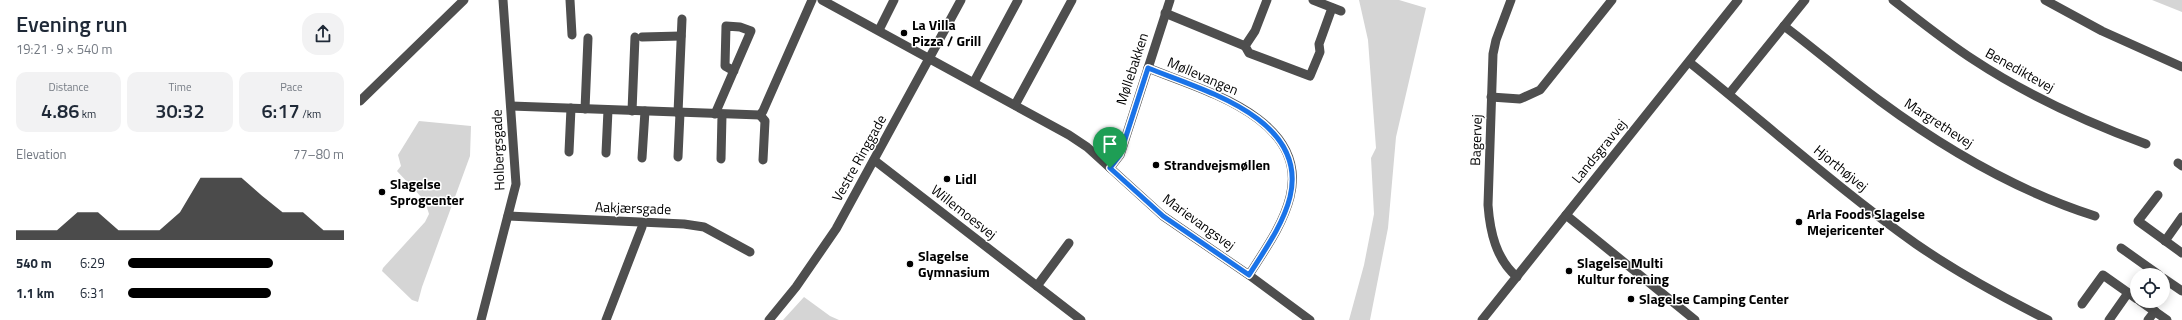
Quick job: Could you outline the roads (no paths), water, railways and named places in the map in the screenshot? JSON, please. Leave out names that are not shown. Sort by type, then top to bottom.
[{"type":"street","points":[[360,101],[464,0]]},
{"type":"street","name":"Holbergsgade","points":[[481,320],[516,184],[503,0]]},
{"type":"street","points":[[570,0],[572,35]]},
{"type":"street","points":[[763,160],[764,121],[762,113],[812,0]]},
{"type":"street","name":"Marievangsvej","points":[[822,0],[1069,134],[1087,147],[1163,216],[1249,275],[1299,317],[1310,320]]},
{"type":"street","points":[[879,30],[894,0]]},
{"type":"street","name":"Vestre Ringgade","points":[[769,320],[814,262],[836,229],[961,0]]},
{"type":"street","points":[[974,82],[1018,0]]},
{"type":"street","points":[[1015,105],[1072,0]]},
{"type":"street","name":"Møllebakken","points":[[1110,168],[1120,155],[1170,0]]},
{"type":"street","points":[[1245,46],[1255,32],[1267,0]]},
{"type":"street","points":[[1313,0],[1342,11]]},
{"type":"street","name":"Bagervej","points":[[1511,0],[1496,40],[1493,54],[1488,206],[1489,220],[1502,260],[1517,277]]},
{"type":"street","points":[[1491,98],[1520,99],[1540,90],[1612,0]]},
{"type":"street","name":"Landsgravvej","points":[[1482,320],[1738,0]]},
{"type":"street","points":[[1729,94],[1805,0]]},
{"type":"street","name":"Benediktevej","points":[[1893,0],[1943,39],[2010,83],[2046,101],[2146,144]]},
{"type":"street","points":[[2045,0],[2102,31],[2182,67]]},
{"type":"street","points":[[1165,13],[1245,46],[1249,53],[1310,76],[1320,52],[1319,44],[1332,8]]},
{"type":"street","points":[[678,157],[682,19]]},
{"type":"street","points":[[721,159],[719,115],[734,71],[751,31],[740,26],[726,26],[725,66],[734,71]]},
{"type":"street","name":"Margrethevej","points":[[1784,26],[1880,101],[1968,158],[2022,187],[2095,216]]},
{"type":"street","points":[[632,111],[638,37],[681,36]]},
{"type":"street","points":[[585,109],[588,38]]},
{"type":"street","name":"Hjorthøjvej","points":[[1689,62],[1874,213],[1916,244],[1957,271],[2048,320]]},
{"type":"street","name":"Møllevangen","points":[[1148,68],[1231,102],[1263,121],[1275,133],[1284,148],[1291,170],[1290,196],[1286,210],[1249,275]]},
{"type":"street","points":[[511,106],[719,115],[762,113]]},
{"type":"street","points":[[569,152],[571,108]]},
{"type":"street","points":[[606,153],[608,110]]},
{"type":"street","points":[[642,158],[645,111]]},
{"type":"street","name":"Willemoesvej","points":[[874,160],[1081,320]]},
{"type":"street","points":[[2158,195],[2138,221],[2182,253]]},
{"type":"street","points":[[1566,215],[1695,320]]},
{"type":"street","name":"Aakjærsgade","points":[[508,216],[684,224],[704,227],[750,252]]},
{"type":"street","points":[[2165,241],[2182,217]]},
{"type":"street","points":[[606,320],[642,223]]},
{"type":"street","points":[[1037,286],[1069,243]]},
{"type":"street","points":[[2121,248],[2149,268]]},
{"type":"street","points":[[2082,304],[2103,275],[2128,293],[2109,320]]},
{"type":"street","points":[[2170,283],[2182,291]]},
{"type":"street","points":[[2150,308],[2168,320]]},
{"type":"street","points":[[2148,320],[2155,311]]},
{"type":"place","name":"La Villa Pizza / Grill","points":[[904,33]]},
{"type":"place","name":"Strandvejsmøllen","points":[[1156,165]]},
{"type":"place","name":"Lidl","points":[[947,179]]},
{"type":"place","name":"Slagelse Sprogcenter","points":[[382,192]]},
{"type":"place","name":"Arla Foods Slagelse Mejericenter","points":[[1799,222]]},
{"type":"place","name":"Slagelse Gymnasium","points":[[910,264]]},
{"type":"place","name":"Slagelse Multi Kultur forening","points":[[1569,271]]},
{"type":"place","name":"Slagelse Camping Center","points":[[1631,299]]}]
